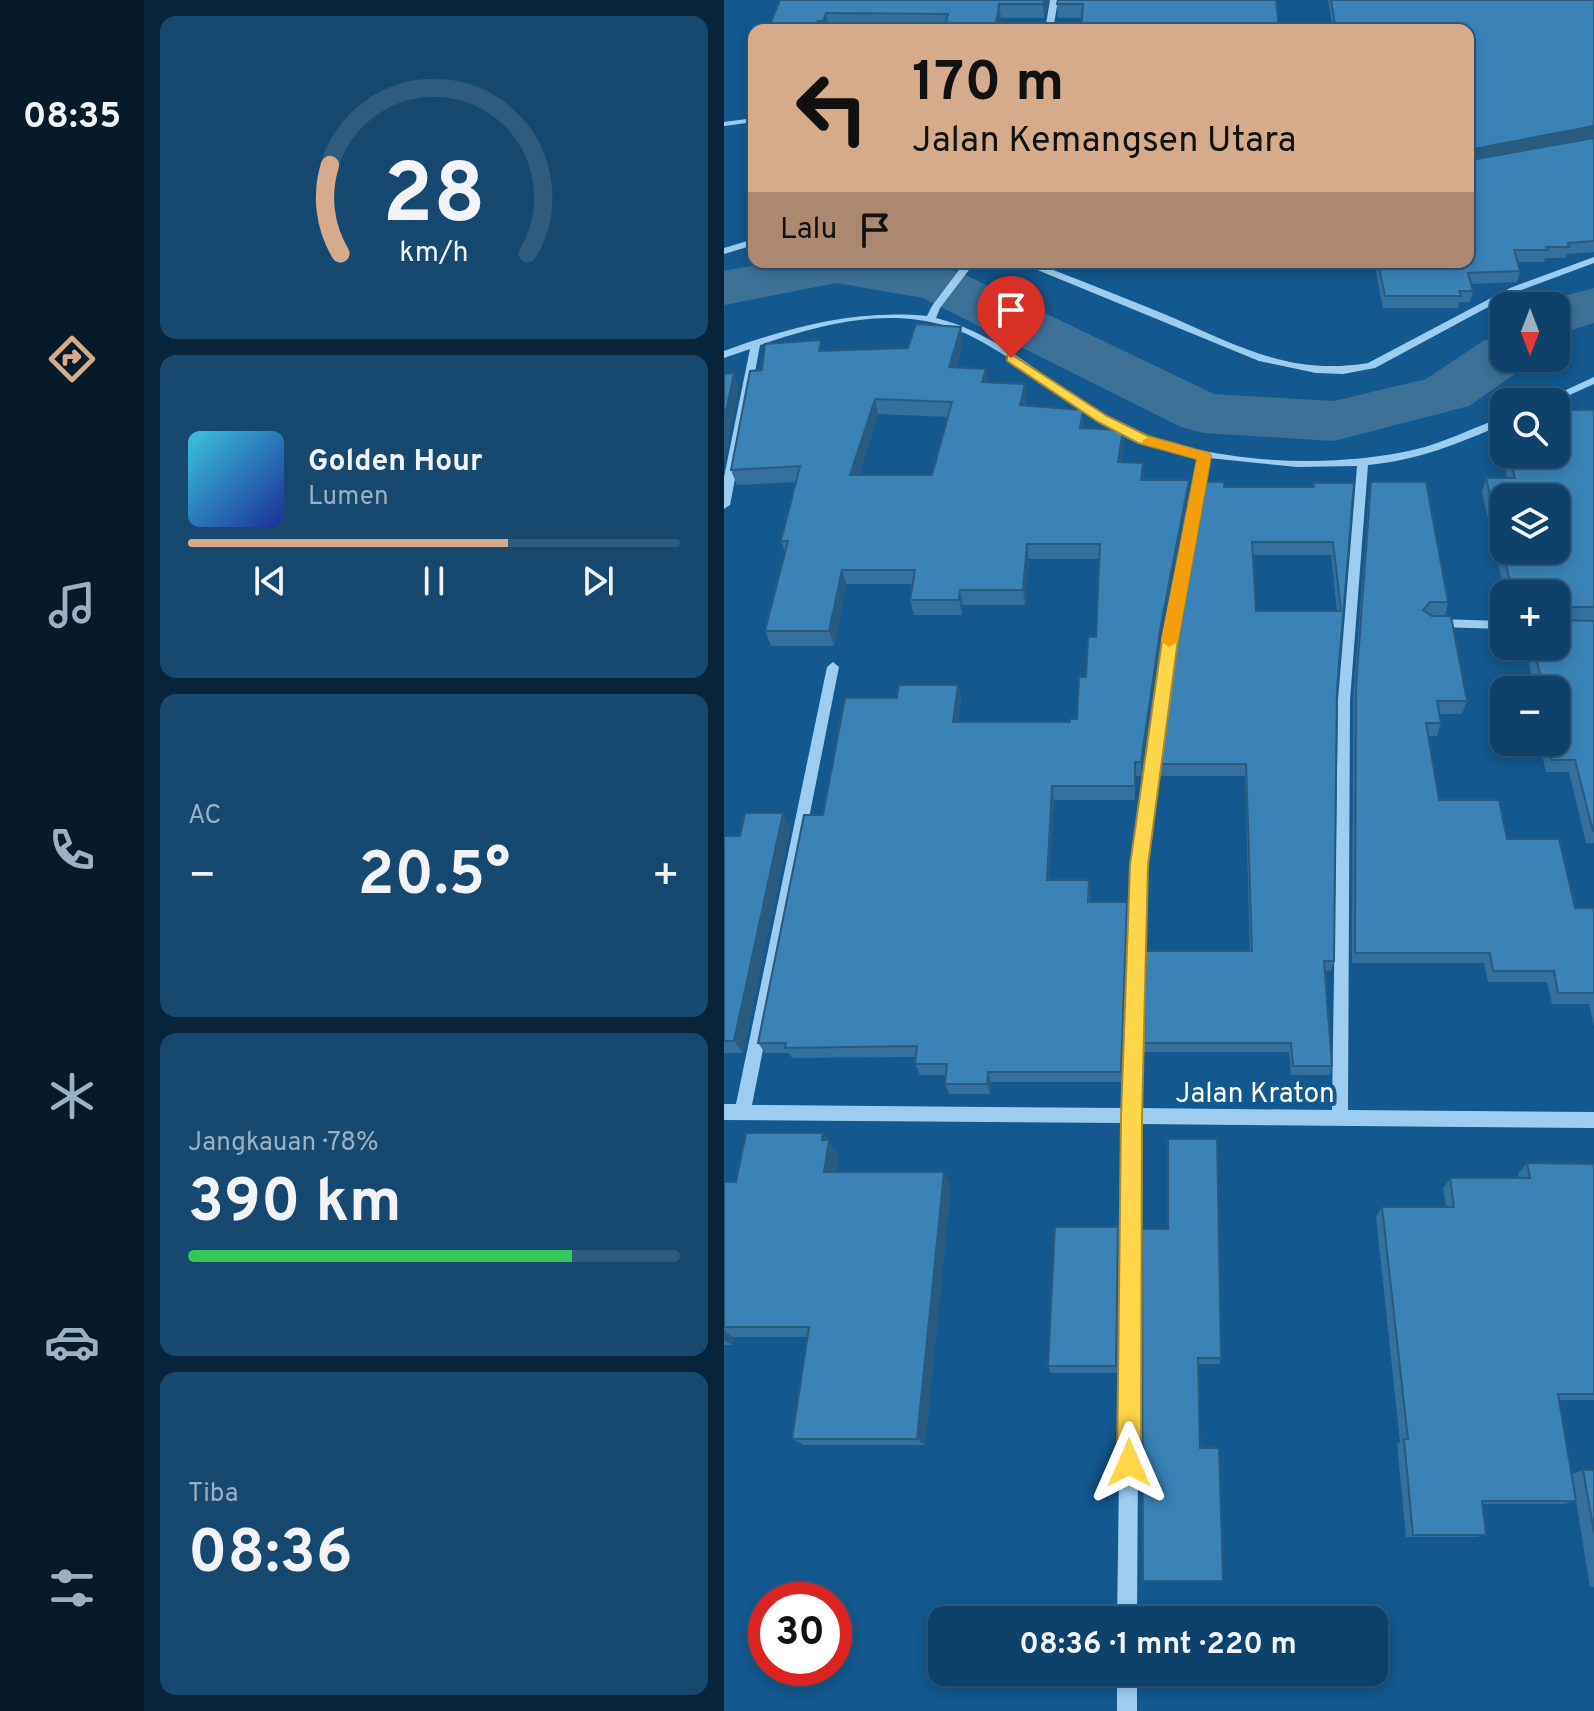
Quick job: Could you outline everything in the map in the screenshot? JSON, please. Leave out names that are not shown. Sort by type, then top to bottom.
[{"type":"street","points":[[1050,24],[1054,0]]},
{"type":"street","points":[[724,124],[748,121]]},
{"type":"street","points":[[724,251],[748,244]]},
{"type":"street","points":[[1038,268],[1145,310],[1244,354],[1300,368],[1351,371],[1371,366],[1513,290],[1594,260]]},
{"type":"street","points":[[933,313],[966,268]]},
{"type":"street","points":[[724,355],[825,321],[933,313],[985,341],[1102,419],[1143,440],[1204,456],[1310,463],[1363,462],[1412,454],[1490,426]]},
{"type":"street","points":[[724,505],[756,342]]},
{"type":"street","points":[[1570,391],[1594,380]]},
{"type":"street","points":[[1127,1606],[1132,1117],[1139,865],[1170,640],[1204,456]]},
{"type":"street","points":[[1340,1118],[1344,700],[1363,462]]},
{"type":"street","points":[[1428,622],[1490,624]]},
{"type":"street","points":[[743,1111],[833,667]]},
{"type":"street","name":"Jalan Kraton","points":[[724,1112],[1594,1120]]},
{"type":"street","points":[[1127,1686],[1127,1711]]},
{"type":"building","points":[[780,0],[1044,0],[1043,4],[999,4],[996,24],[946,24],[948,14],[826,13],[823,21],[817,24],[770,24]]},
{"type":"building","points":[[1058,0],[1276,0],[1278,24],[1081,24],[1083,4],[1057,4]]},
{"type":"building","points":[[1331,0],[1594,0],[1594,126],[1474,149],[1474,24],[1335,24]]},
{"type":"building","points":[[1594,138],[1594,241],[1568,243],[1569,247],[1546,247],[1548,250],[1514,250],[1520,271],[1468,273],[1473,291],[1459,291],[1461,296],[1385,296],[1379,268],[1474,268],[1474,159]]},
{"type":"building","points":[[916,324],[961,327],[949,367],[986,369],[982,382],[1025,384],[1020,405],[1083,410],[1080,428],[1123,430],[1118,462],[1143,463],[1141,480],[1189,480],[1161,625],[1141,762],[1135,762],[1135,786],[1052,786],[1047,880],[1089,880],[1088,902],[1127,902],[1121,1072],[988,1072],[987,1084],[945,1084],[947,1064],[915,1064],[917,1046],[785,1048],[786,1043],[758,1043],[804,815],[823,815],[845,698],[897,698],[899,685],[958,685],[953,722],[1070,722],[1070,719],[1077,719],[1079,677],[1086,677],[1088,637],[1096,637],[1100,544],[1027,544],[1023,590],[960,590],[959,600],[910,600],[915,570],[842,570],[829,631],[765,631],[788,541],[781,541],[800,466],[731,470],[750,371],[762,370],[765,344],[821,340],[819,351],[908,348]],"holes":[[[875,399],[952,402],[932,475],[850,475]]]},
{"type":"building","points":[[734,373],[724,421],[724,374]]},
{"type":"building","points":[[1570,410],[1594,410],[1594,607],[1570,607],[1570,580],[1510,580],[1506,564],[1570,564],[1570,484],[1490,484],[1490,495],[1486,478],[1515,478],[1512,468],[1570,468]]},
{"type":"building","points":[[1206,482],[1224,482],[1224,487],[1314,487],[1313,483],[1354,483],[1337,688],[1334,961],[1324,961],[1332,1066],[1293,1066],[1291,1043],[1144,1043],[1146,951],[1252,951],[1246,764],[1161,764],[1179,628]],"holes":[[[1252,542],[1333,542],[1341,611],[1256,611]]]},
{"type":"building","points":[[1371,482],[1426,482],[1448,602],[1430,602],[1423,610],[1432,616],[1451,616],[1467,701],[1437,701],[1441,723],[1426,723],[1439,800],[1499,800],[1507,839],[1559,839],[1575,908],[1594,908],[1594,993],[1558,993],[1554,971],[1493,971],[1490,953],[1355,953],[1356,687]]},
{"type":"building","points":[[1570,620],[1594,621],[1594,831],[1575,760],[1552,760],[1551,756],[1570,756],[1570,676],[1540,676],[1536,660],[1570,660]]},
{"type":"building","points":[[745,813],[783,813],[734,1041],[724,1041],[724,836],[740,836]]},
{"type":"building","points":[[746,1133],[823,1133],[822,1140],[829,1140],[824,1172],[944,1172],[917,1439],[792,1439],[809,1327],[724,1327],[724,1182],[736,1182]]},
{"type":"building","points":[[1168,1139],[1217,1139],[1221,1358],[1198,1358],[1200,1448],[1219,1448],[1223,1581],[1143,1581],[1142,1229],[1168,1229]]},
{"type":"building","points":[[1527,1163],[1594,1164],[1594,1394],[1558,1394],[1576,1501],[1482,1501],[1486,1535],[1413,1535],[1404,1439],[1408,1439],[1382,1207],[1454,1207],[1450,1178],[1530,1178]]},
{"type":"building","points":[[1055,1227],[1118,1227],[1116,1366],[1048,1366]]},
{"type":"building","points":[[1583,1470],[1594,1470],[1594,1532]]},
{"type":"waterway","points":[[724,288],[827,268]]},
{"type":"waterway","points":[[848,268],[939,284],[1203,413],[1334,421],[1447,393],[1490,364]]},
{"type":"waterway","points":[[1570,311],[1594,305]]},
{"type":"slow traffic","points":[[1149,441],[1204,456],[1169,641]]},
{"type":"route","points":[[1011,358],[1102,419],[1143,440],[1204,456],[1170,640],[1139,865],[1132,1117],[1129,1463]]}]
